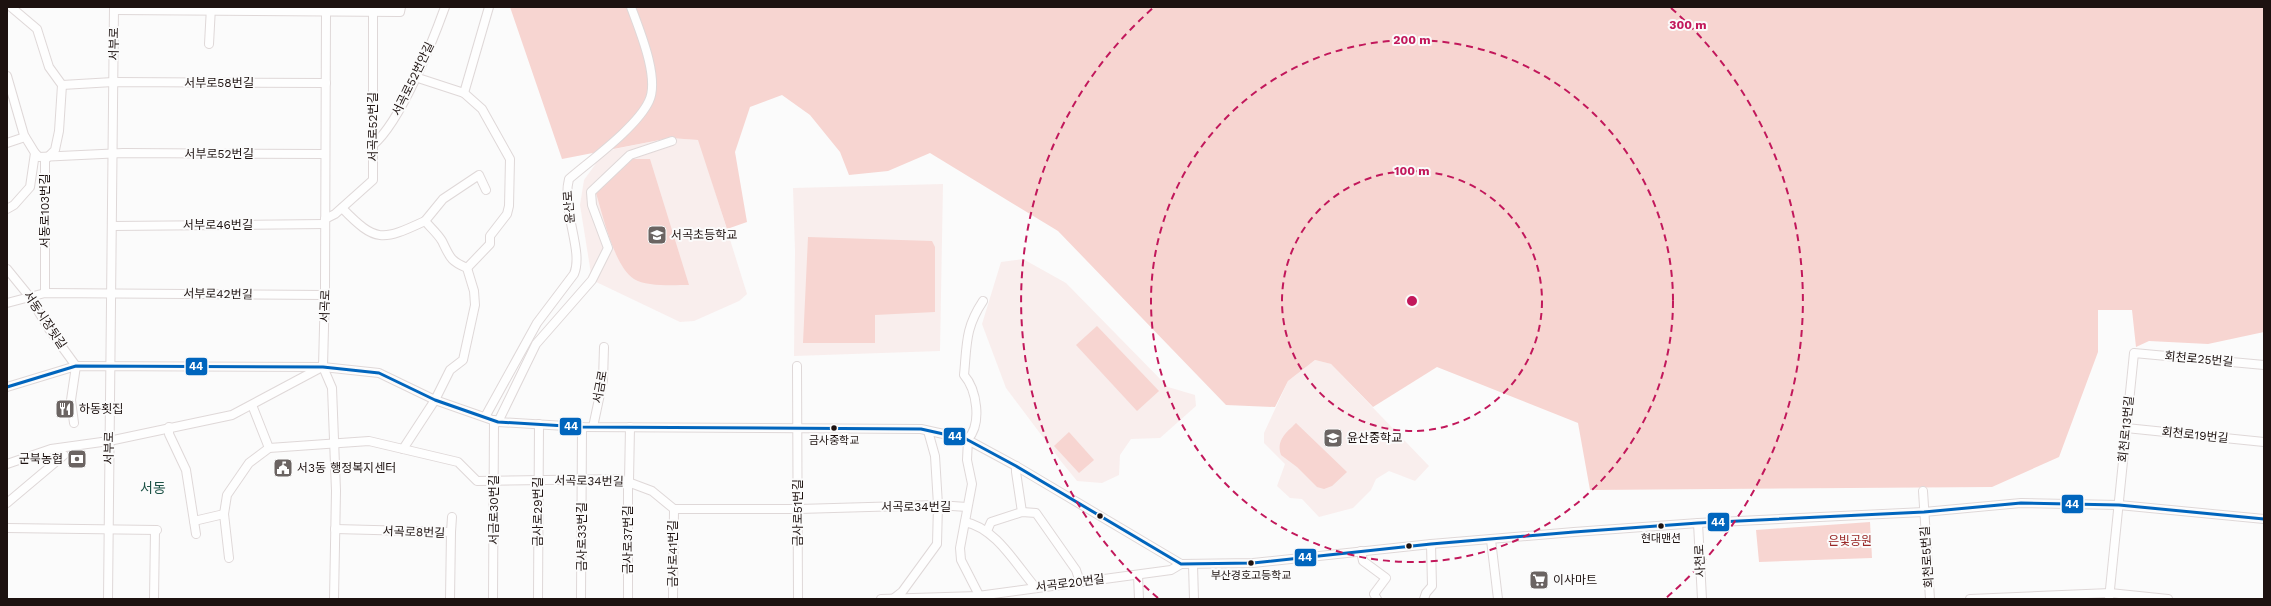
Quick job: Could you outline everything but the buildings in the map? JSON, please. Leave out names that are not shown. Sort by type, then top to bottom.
[{"type":"street","points":[[11,7],[37,29],[49,67],[62,85],[113,82]]},
{"type":"street","points":[[114,9],[211,8],[326,12],[400,12],[401,7]]},
{"type":"street","name":"서곡로52번안길","points":[[373,145],[392,122],[436,33],[445,7]]},
{"type":"street","points":[[464,94],[489,7]]},
{"type":"street","name":"윤산로","points":[[485,417],[537,323],[574,274],[578,266],[568,213],[566,189],[569,180],[631,125],[650,100],[652,83],[650,65],[631,7]]},
{"type":"street","points":[[208,44],[211,8]]},
{"type":"street","name":"서부로","points":[[108,599],[114,9]]},
{"type":"street","name":"서곡로52번길","points":[[325,222],[373,180],[373,11]]},
{"type":"street","name":"서곡로","points":[[326,12],[325,295],[323,367],[332,388],[335,529],[334,599]]},
{"type":"street","points":[[7,76],[25,137],[34,153],[39,157],[50,155],[112,155]]},
{"type":"street","points":[[415,76],[464,94],[482,109],[510,159],[509,206],[507,214],[490,236],[490,244],[467,268]]},
{"type":"street","name":"서부로58번길","points":[[113,82],[326,83]]},
{"type":"street","name":"서동로103번길","points":[[45,293],[45,160],[55,150],[59,131],[62,85]]},
{"type":"street","points":[[7,143],[25,137]]},
{"type":"street","points":[[496,421],[536,344],[592,280],[608,248],[592,205],[591,192],[630,155],[672,141]]},
{"type":"street","points":[[7,209],[14,205],[30,187],[34,153]]},
{"type":"street","name":"서부로52번길","points":[[112,155],[123,153],[325,154]]},
{"type":"street","points":[[342,208],[361,228],[379,236],[398,234],[425,221],[443,199],[478,175],[486,190]]},
{"type":"street","points":[[425,221],[442,240],[445,251],[455,263],[467,268]]},
{"type":"street","name":"서부로46번길","points":[[112,226],[325,222]]},
{"type":"street","points":[[403,449],[435,400],[450,370],[464,360],[475,305],[474,291],[467,268]]},
{"type":"street","name":"서동시장뒷길","points":[[7,269],[29,296],[49,329],[76,366]]},
{"type":"street","points":[[7,303],[45,293],[111,294]]},
{"type":"street","name":"서부로42번길","points":[[111,294],[325,295]]},
{"type":"street","points":[[980,598],[961,560],[960,548],[972,484],[967,460],[968,439],[973,434],[977,414],[970,382],[964,375],[968,330],[972,318],[983,301]]},
{"type":"street","name":"서금로","points":[[593,427],[603,380],[604,347]]},
{"type":"street","name":"회천로25번길","points":[[2134,353],[2264,365]]},
{"type":"street","name":"회천로13번길","points":[[2119,505],[2134,353]]},
{"type":"street","points":[[74,423],[71,400],[76,366]]},
{"type":"street","points":[[7,387],[76,366],[323,367],[379,373],[435,400],[496,421],[582,427],[797,427],[928,431],[968,439],[1181,564],[1193,565],[1253,563],[1431,544],[1698,523],[1924,512],[2021,503],[2119,505],[2264,519]]},
{"type":"street","name":"금사로51번길","points":[[797,366],[799,509],[798,599]]},
{"type":"street","points":[[7,464],[51,449],[109,441],[169,427],[232,415],[323,367]]},
{"type":"street","points":[[228,558],[224,514],[227,495],[249,463],[269,448],[252,405]]},
{"type":"street","name":"서금로30번길","points":[[494,599],[494,481],[496,421]]},
{"type":"street","name":"금사로29번길","points":[[538,599],[539,424]]},
{"type":"street","points":[[169,427],[171,439],[186,470],[196,534]]},
{"type":"street","name":"금사로33번길","points":[[581,599],[582,427]]},
{"type":"street","name":"금사로37번길","points":[[628,599],[630,427]]},
{"type":"street","name":"회천로19번길","points":[[2126,428],[2264,442]]},
{"type":"street","points":[[893,599],[902,592],[937,544],[938,505],[935,456],[928,431]]},
{"type":"street","name":"서곡로34번길","points":[[269,448],[369,441],[458,462],[477,481],[582,479],[620,479],[629,481],[652,491],[674,509],[799,509],[938,505],[967,507]]},
{"type":"street","points":[[7,503],[64,455]]},
{"type":"street","points":[[1016,466],[1022,512]]},
{"type":"street","name":"회천로5번길","points":[[1923,491],[1930,599]]},
{"type":"street","points":[[2109,596],[2119,505]]},
{"type":"street","name":"금사로41번길","points":[[673,599],[674,509]]},
{"type":"street","points":[[987,531],[991,522],[1022,512],[1036,513],[1076,570],[1080,582]]},
{"type":"street","points":[[194,521],[224,514]]},
{"type":"street","points":[[451,532],[452,517]]},
{"type":"street","points":[[965,522],[974,524],[987,531],[1036,588]]},
{"type":"street","name":"사천로","points":[[1698,523],[1702,599]]},
{"type":"street","points":[[7,528],[156,530],[154,599]]},
{"type":"street","name":"서곡로8번길","points":[[335,529],[451,532],[450,599]]},
{"type":"street","points":[[1491,540],[1498,599]]},
{"type":"street","points":[[1424,599],[1432,586],[1431,544]]},
{"type":"street","points":[[1361,552],[1363,561],[1386,578],[1374,594],[1377,599]]},
{"type":"street","name":"서곡로20번길","points":[[881,599],[980,598],[1036,588],[1171,570],[1181,564]]},
{"type":"street","points":[[1193,565],[1194,599]]},
{"type":"street","points":[[1138,575],[1139,599]]},
{"type":"street","points":[[1970,599],[2109,596],[2168,599]]},
{"type":"shaded area","name":"서곡초등학교","points":[[670,138],[699,140],[747,294],[739,301],[694,321],[680,322],[592,280],[580,205],[584,180],[605,151]]},
{"type":"shaded area","points":[[943,184],[940,351],[794,356],[795,251],[793,188]]},
{"type":"shaded area","points":[[1023,259],[1066,283],[1168,387],[1195,395],[1196,406],[1160,438],[1131,439],[1120,455],[1119,475],[1102,483],[1077,481],[1060,460],[1006,388],[982,324],[1001,262]]},
{"type":"shaded area","name":"윤산중학교","points":[[1315,360],[1331,364],[1429,466],[1415,481],[1389,471],[1376,479],[1371,490],[1353,508],[1319,517],[1302,499],[1290,498],[1277,486],[1285,464],[1264,443],[1264,433],[1288,381]]},
{"type":"green space","points":[[510,7],[2264,7],[2264,332],[2208,344],[2149,341],[2136,347],[2132,310],[2098,310],[2098,352],[2059,457],[1992,487],[1590,490],[1578,423],[1437,367],[1373,407],[1331,364],[1315,360],[1288,381],[1275,407],[1226,405],[1058,231],[930,153],[888,171],[849,175],[840,152],[810,115],[782,95],[750,107],[735,152],[747,222],[727,229],[698,140],[670,138],[562,159]]},
{"type":"green space","points":[[632,159],[650,159],[689,285],[660,285],[639,282],[627,273],[615,252],[596,193],[610,177]]},
{"type":"green space","points":[[808,237],[932,241],[935,247],[935,312],[875,315],[875,343],[803,343]]},
{"type":"green space","points":[[1097,326],[1159,391],[1137,411],[1076,345]]},
{"type":"green space","points":[[1296,423],[1347,472],[1332,486],[1324,489],[1317,487],[1297,467],[1281,455],[1281,441]]},
{"type":"green space","points":[[1069,432],[1094,460],[1079,473],[1054,446]]},
{"type":"green space","name":"은빛공원","points":[[1870,522],[1872,558],[1759,562],[1756,530]]},
{"type":"transit line","name":"44","points":[[7,387],[76,366],[323,367],[379,373],[435,400],[498,422],[582,427],[921,429],[966,439],[1016,466],[1181,564],[1253,563],[1431,544],[1574,532],[1698,523],[1924,512],[2021,503],[2119,505],[2264,519]]},
{"type":"place","name":"서곡초등학교","points":[[657,235]]},
{"type":"place","name":"하동횟집","points":[[65,409]]},
{"type":"place","name":"금사중학교","points":[[834,428]]},
{"type":"place","name":"윤산중학교","points":[[1333,438]]},
{"type":"place","name":"군북농협","points":[[77,459]]},
{"type":"place","name":"서3동 행정복지센터","points":[[283,468]]},
{"type":"place","name":"현대맨션","points":[[1661,526]]},
{"type":"place","name":"부산경호고등학교","points":[[1251,563]]},
{"type":"place","name":"이사마트","points":[[1539,580]]},
{"type":"district","name":"서동","points":[[153,488]]}]
